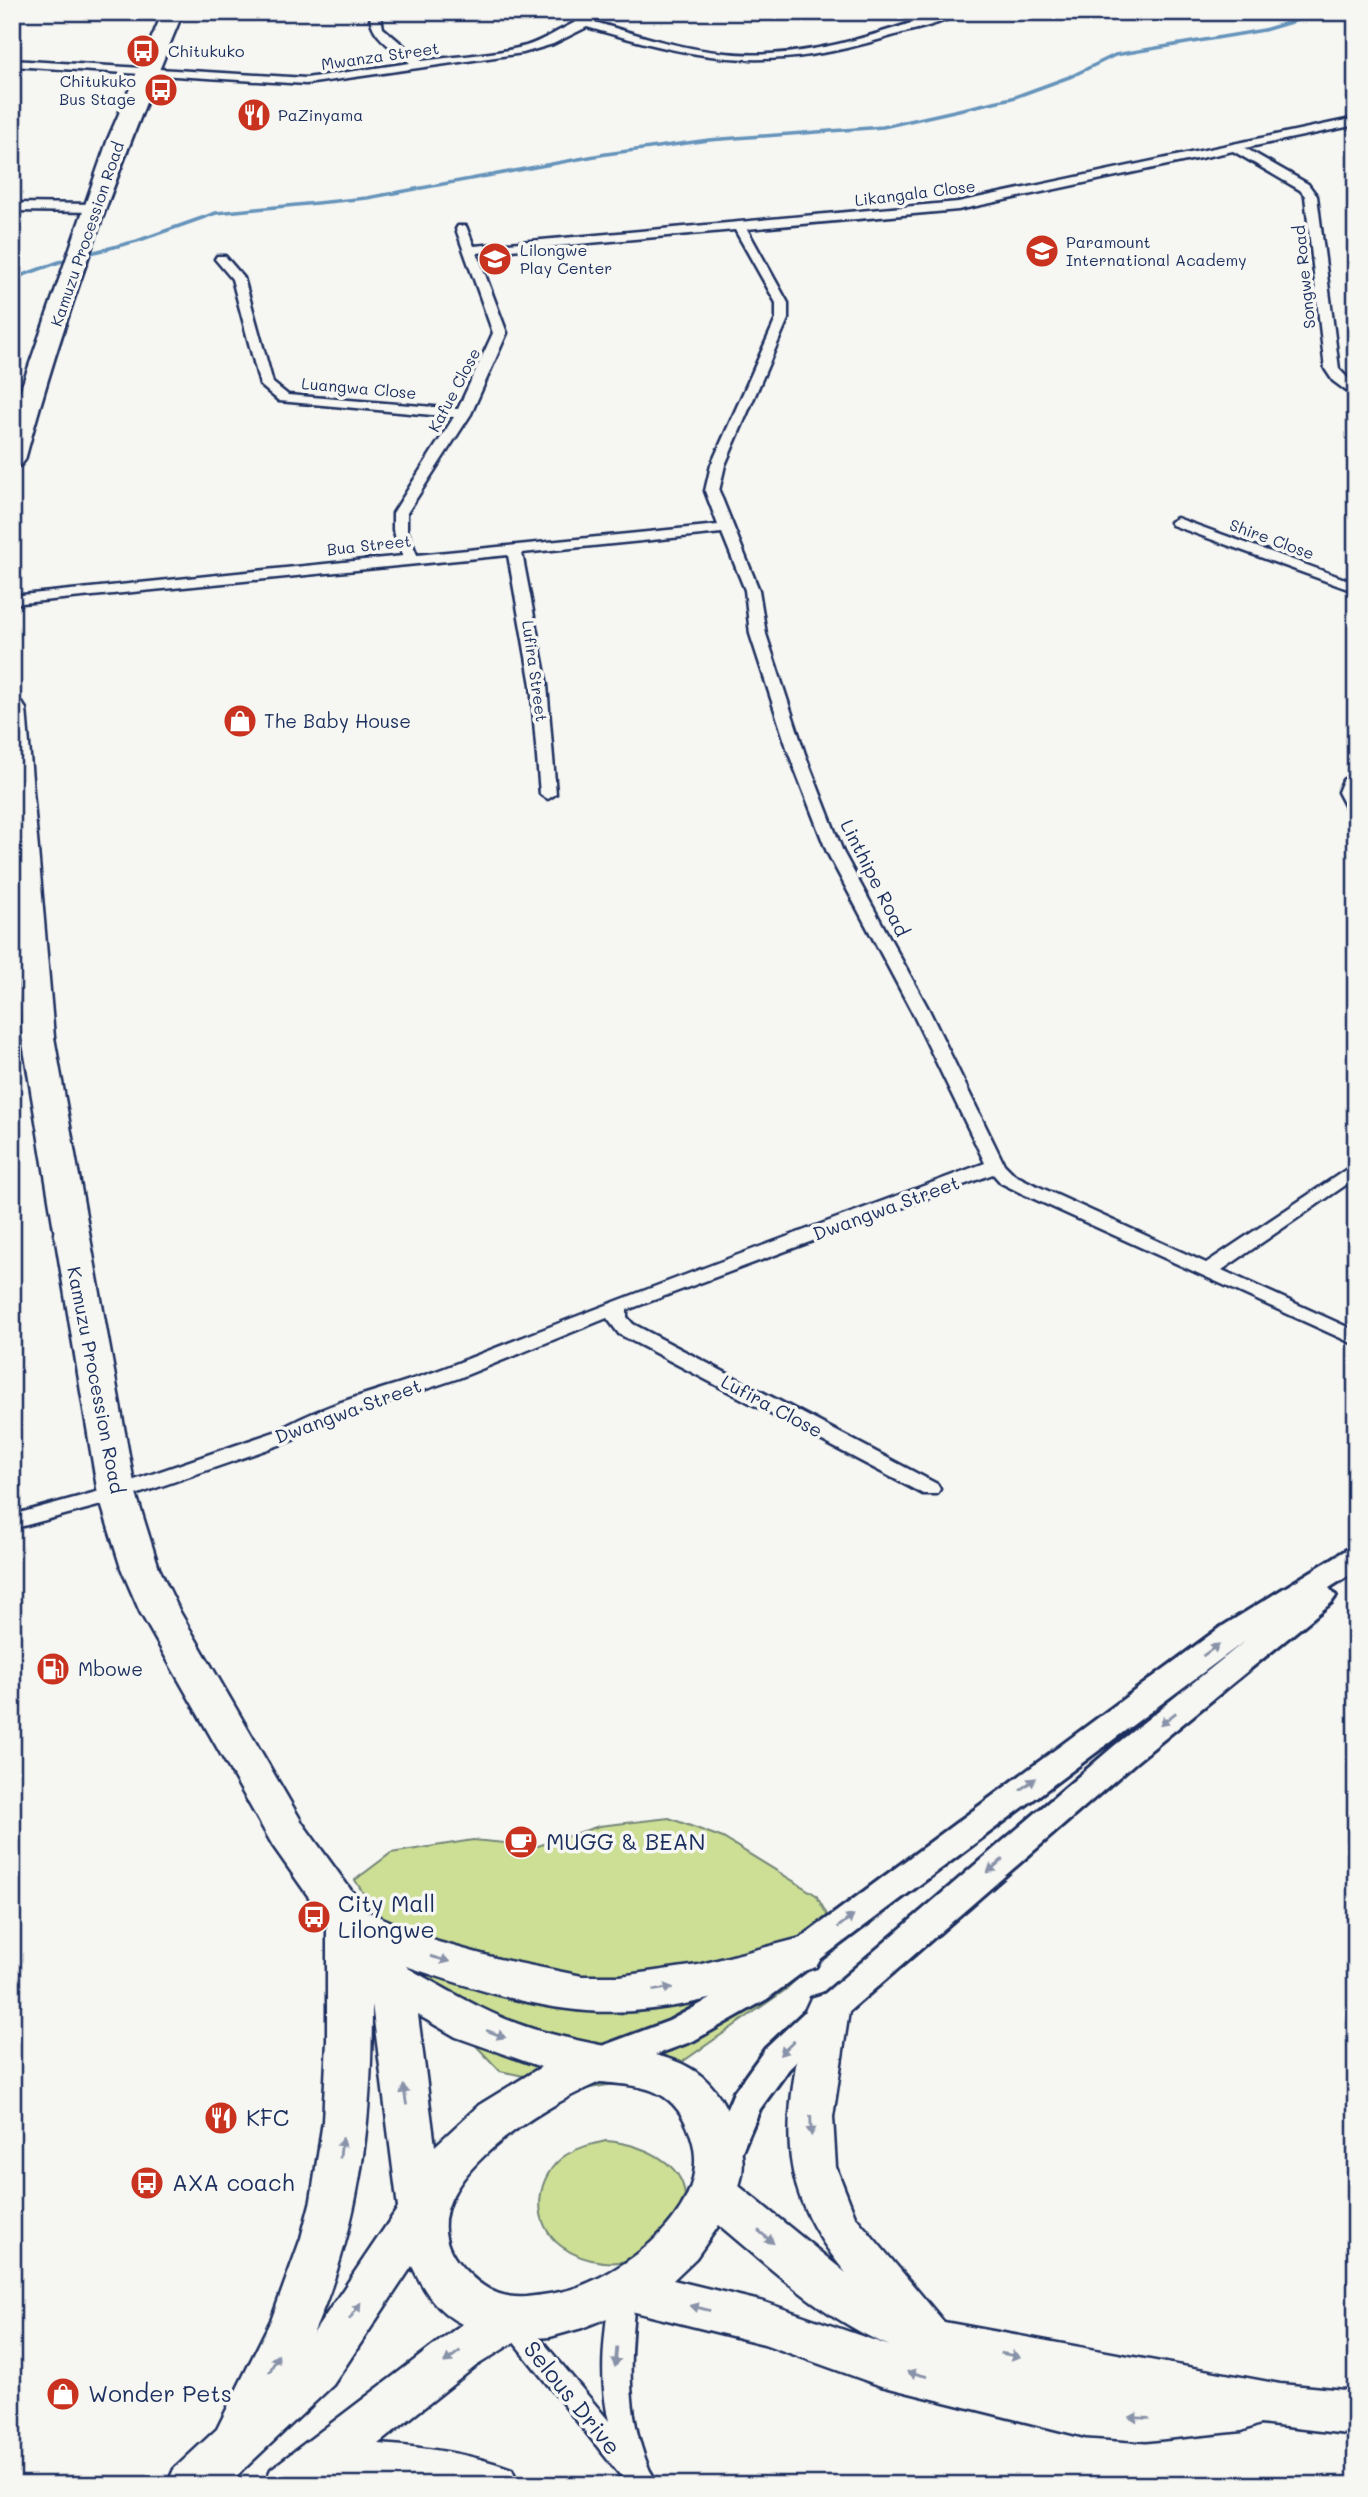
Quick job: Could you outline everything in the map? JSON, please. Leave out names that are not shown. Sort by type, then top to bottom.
[{"type":"highway","name":"Kamuzu Procession Road","points":[[12,460],[26,409],[81,256],[119,139],[173,12]]},
{"type":"highway","name":"Kamuzu Procession Road","points":[[12,709],[38,1037],[73,1256],[117,1494],[140,1568],[160,1612],[288,1835],[392,1980]]},
{"type":"highway","points":[[234,2447],[295,2320],[325,2239],[337,2187],[350,2060],[349,1922],[419,1953],[487,1973],[591,1994],[652,1991],[716,1981],[801,1955]]},
{"type":"highway","points":[[392,1980],[472,2024],[525,2045],[597,2063],[645,2067],[671,2076],[692,2091],[709,2118],[717,2178],[826,2286],[882,2321],[930,2340],[1280,2406],[1356,2413]]},
{"type":"highway","points":[[392,1980],[399,2055],[428,2255],[447,2287],[476,2309],[509,2320]]},
{"type":"highway","points":[[827,2011],[810,2117],[813,2167],[836,2227],[930,2340]]},
{"type":"highway","points":[[192,2485],[316,2370],[422,2211],[444,2168],[480,2130],[520,2098],[597,2063]]},
{"type":"highway","points":[[291,2483],[459,2351],[509,2320],[557,2314],[591,2305],[623,2289],[661,2263],[677,2246],[717,2178]]},
{"type":"highway","points":[[623,2289],[764,2323],[881,2365],[1086,2415],[1146,2419],[1280,2406]]},
{"type":"highway","points":[[291,2483],[367,2466],[432,2470],[494,2485]]},
{"type":"main road","points":[[597,2063],[681,2031],[715,2015],[755,1990],[1155,1690],[1229,1637],[1356,1557]]},
{"type":"main road","points":[[717,2178],[754,2091],[776,2059],[827,2011],[1125,1754],[1356,1569]]},
{"type":"street","points":[[376,12],[374,24],[378,30],[421,66]]},
{"type":"street","name":"Mwanza Street","points":[[12,63],[306,81],[523,50],[549,42],[607,12]]},
{"type":"street","points":[[586,23],[676,48],[747,58],[864,40],[956,12]]},
{"type":"street","name":"Likangala Close","points":[[470,250],[740,228],[958,206],[1356,121]]},
{"type":"street","name":"Songwe Road","points":[[1235,148],[1304,187],[1311,196],[1332,369],[1356,394]]},
{"type":"street","points":[[12,207],[97,208]]},
{"type":"street","name":"Linthipe Road","points":[[740,228],[782,303],[782,319],[713,479],[712,491],[752,590],[758,634],[797,754],[835,852],[920,1010],[996,1166],[1018,1184],[1356,1339]]},
{"type":"street","name":"Kafue Close","points":[[411,558],[400,530],[400,513],[464,414],[500,333],[462,229]]},
{"type":"street","name":"Luangwa Close","points":[[222,259],[238,278],[261,373],[274,392],[299,401],[464,414]]},
{"type":"street","name":"Shire Close","points":[[1177,522],[1356,588]]},
{"type":"street","name":"Bua Street","points":[[12,600],[729,528]]},
{"type":"street","name":"Lufira Street","points":[[514,549],[539,685],[548,794]]},
{"type":"street","points":[[1356,777],[1349,783],[1346,792],[1356,812]]},
{"type":"street","name":"Dwangwa Street","points":[[12,1522],[117,1494],[284,1436],[309,1421],[617,1313],[996,1166]]},
{"type":"street","points":[[1207,1272],[1356,1169]]},
{"type":"street","name":"Lufira Close","points":[[617,1313],[626,1329],[930,1489]]},
{"type":"street","name":"Selous Drive","points":[[623,2289],[615,2366],[616,2396],[640,2480]]},
{"type":"street","name":"Selous Drive","points":[[509,2320],[640,2480]]},
{"type":"green space","points":[[669,1818],[723,1838],[816,1895],[840,1938],[784,1991],[662,2076],[584,2089],[500,2071],[426,1993],[355,1880],[391,1853],[473,1840],[538,1846],[599,1826]]},
{"type":"green space","points":[[606,2141],[638,2147],[653,2154],[677,2173],[683,2187],[685,2202],[678,2224],[650,2252],[626,2261],[603,2262],[571,2252],[551,2236],[544,2225],[541,2212],[543,2187],[556,2164],[576,2150]]},
{"type":"waterway","points":[[83,255],[137,241],[216,213],[367,198],[606,154],[709,140],[883,127],[1012,98],[1072,76],[1115,55],[1264,30],[1325,12]]},
{"type":"waterway","points":[[12,279],[73,257]]},
{"type":"place","name":"Chitukuko","points":[[143,51]]},
{"type":"place","name":"Chitukuko Bus Stage","points":[[161,90]]},
{"type":"place","name":"PaZinyama","points":[[254,115]]},
{"type":"place","name":"Paramount International Academy","points":[[1042,251]]},
{"type":"place","name":"Lilongwe Play Center","points":[[495,259]]},
{"type":"place","name":"The Baby House","points":[[240,721]]},
{"type":"place","name":"Mbowe","points":[[53,1669]]},
{"type":"place","name":"MUGG & BEAN","points":[[521,1842]]},
{"type":"place","name":"City Mall Lilongwe","points":[[314,1917]]},
{"type":"place","name":"KFC","points":[[221,2118]]},
{"type":"place","name":"AXA coach","points":[[147,2183]]},
{"type":"place","name":"Wonder Pets","points":[[63,2394]]}]
